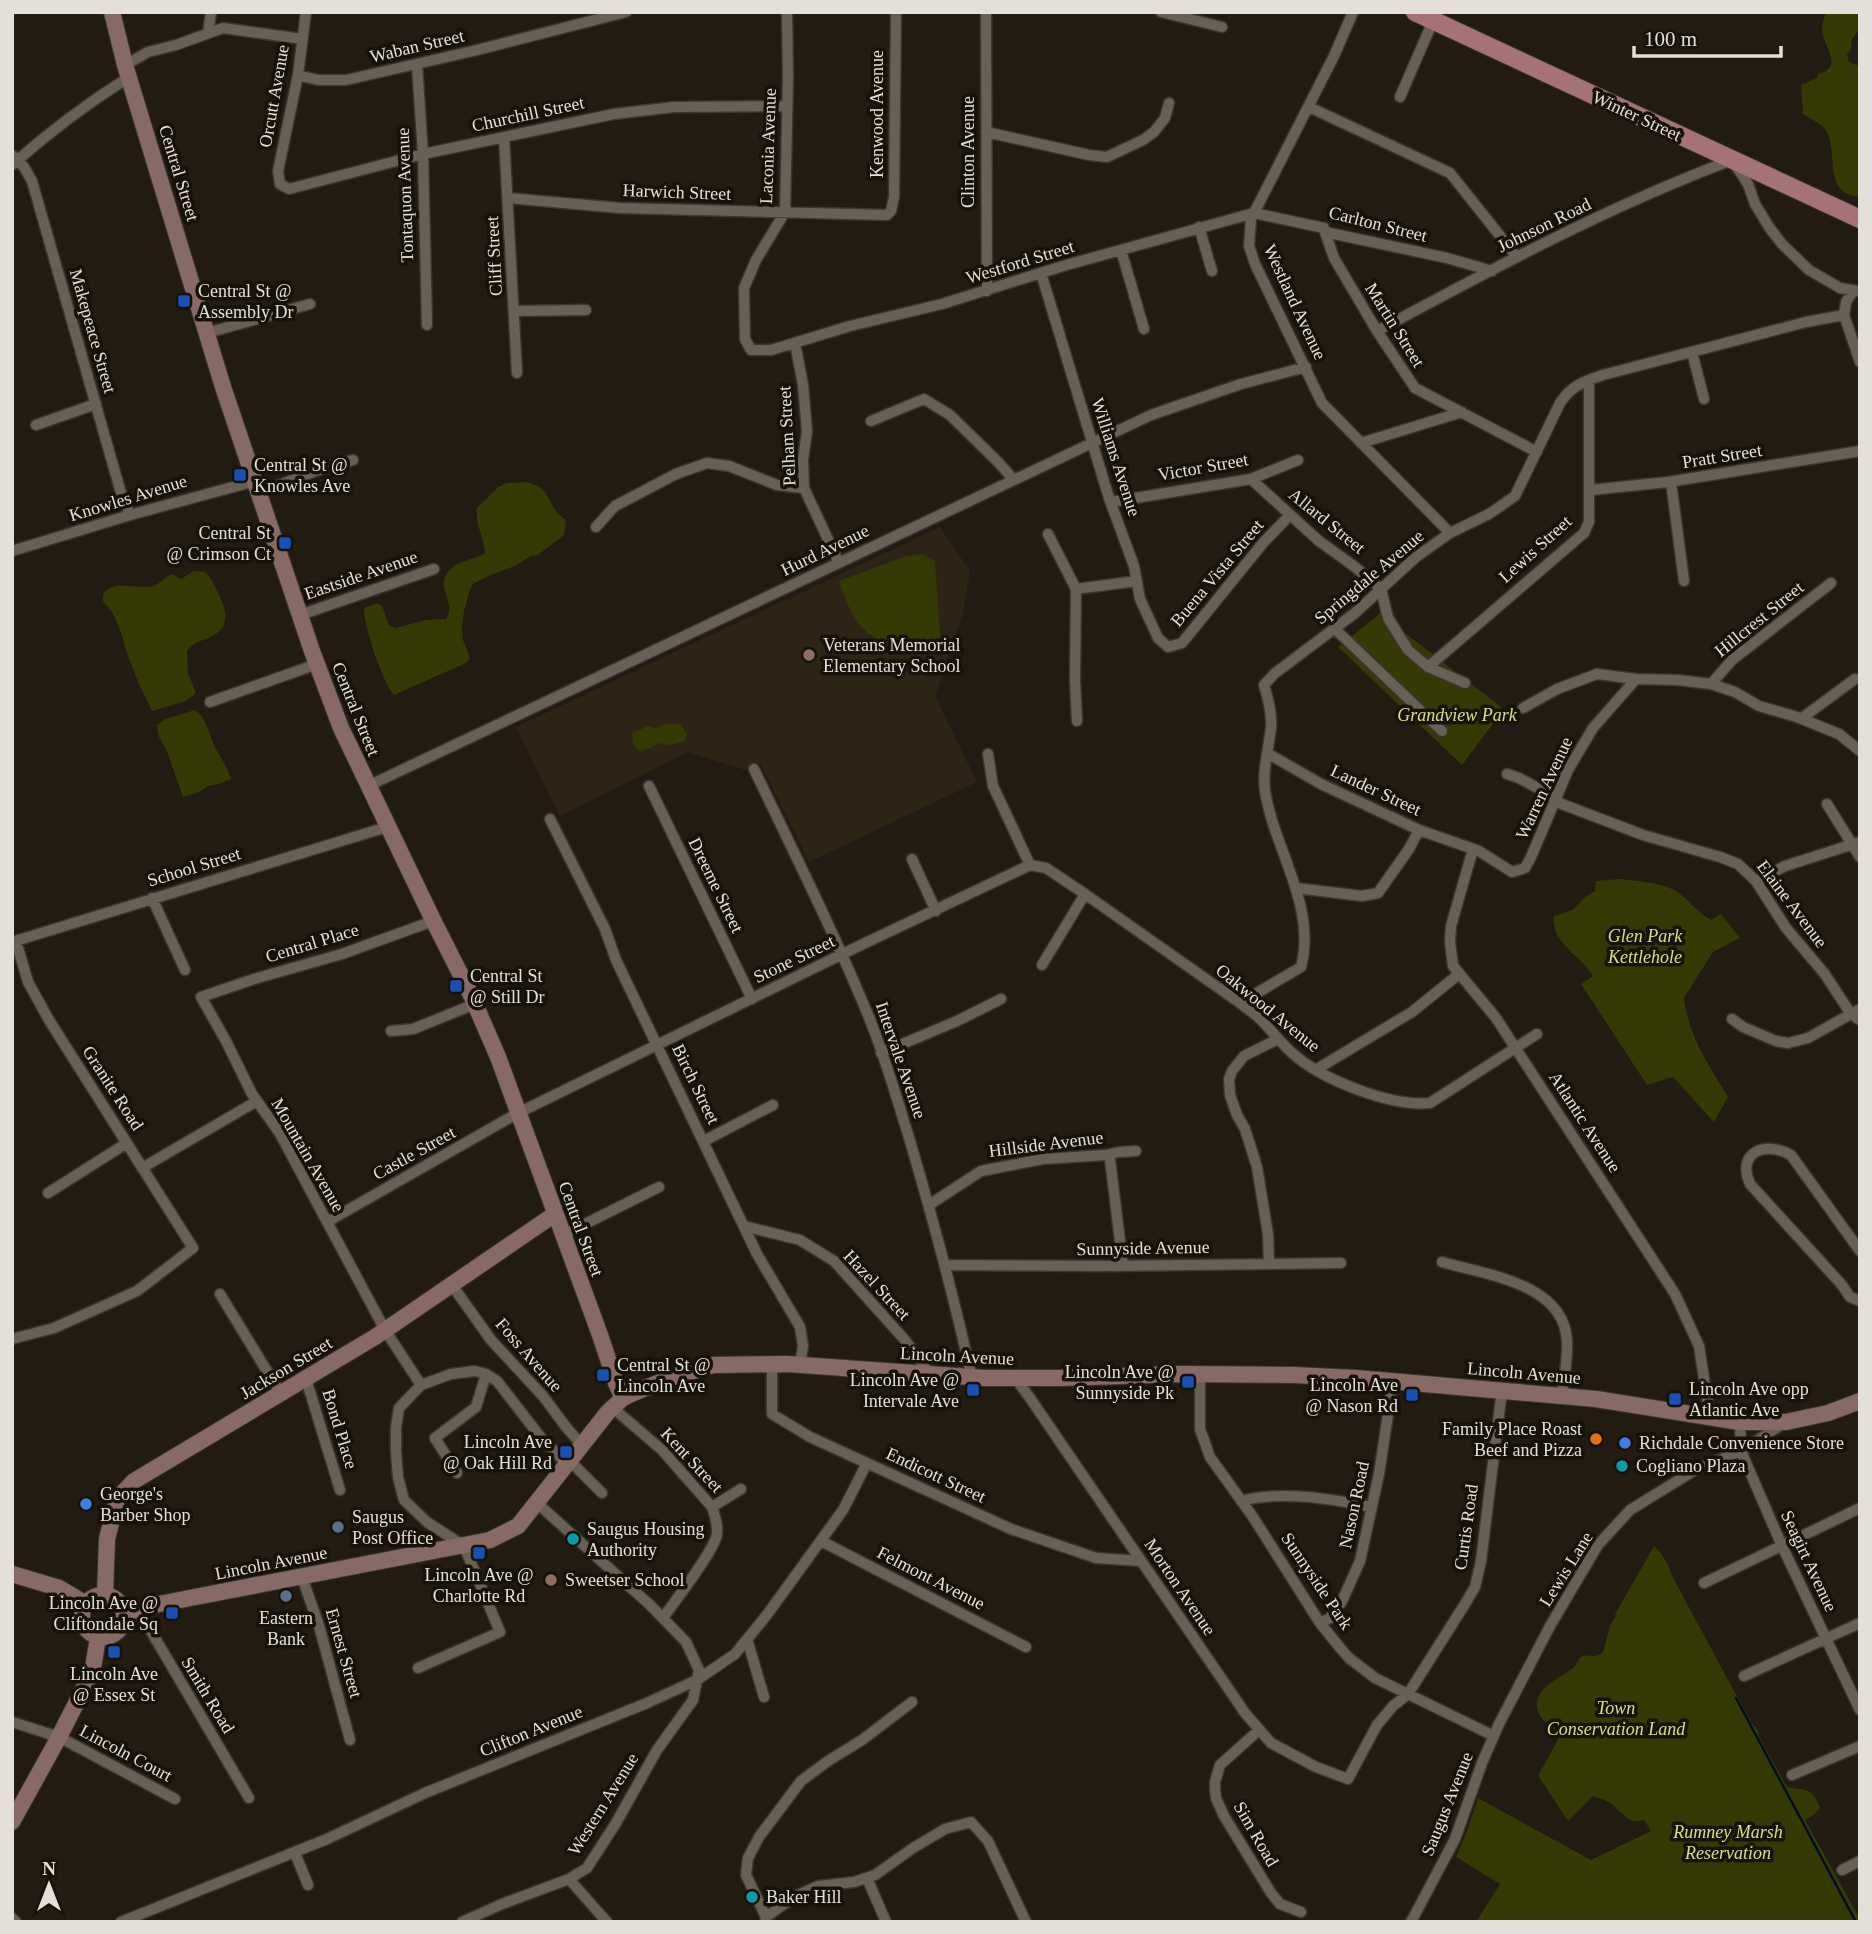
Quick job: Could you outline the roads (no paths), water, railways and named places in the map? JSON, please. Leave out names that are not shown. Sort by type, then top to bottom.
[{"type":"main road","name":"Central Street","points":[[112,12],[127,71],[207,333],[317,664],[341,728],[475,1003],[498,1057],[600,1335],[616,1384],[618,1403]]},
{"type":"main road","name":"Winter Street","points":[[1415,12],[1860,219]]},
{"type":"main road","name":"Jackson Street","points":[[104,1595],[107,1539],[117,1499],[134,1481],[385,1330],[555,1214]]},
{"type":"main road","name":"Lincoln Avenue","points":[[131,1611],[489,1540],[518,1526],[618,1403],[670,1378],[713,1366],[800,1365],[972,1378],[1293,1375],[1562,1396],[1654,1407],[1740,1422],[1786,1422],[1828,1413],[1860,1402]]},
{"type":"main road","points":[[12,1574],[59,1588],[86,1604]]},
{"type":"main road","points":[[104,1595],[115,1599],[131,1611],[115,1634],[98,1637],[88,1631],[82,1615],[91,1599],[104,1595]]},
{"type":"main road","points":[[12,1822],[93,1668],[98,1637]]},
{"type":"street","points":[[208,33],[211,12]]},
{"type":"street","name":"Orcutt Avenue","points":[[282,186],[278,171],[298,75],[306,12]]},
{"type":"street","name":"Waban Street","points":[[298,75],[333,81],[369,76],[624,12]]},
{"type":"street","name":"Laconia Avenue","points":[[787,12],[785,212],[756,260],[744,288],[744,339],[751,350],[771,350],[795,343]]},
{"type":"street","name":"Kenwood Avenue","points":[[887,215],[891,211],[894,197],[896,12]]},
{"type":"street","name":"Clinton Avenue","points":[[986,12],[987,291]]},
{"type":"street","points":[[1161,12],[1222,27]]},
{"type":"street","name":"Westland Avenue","points":[[1353,12],[1309,107],[1251,219],[1251,254],[1322,403],[1450,533]]},
{"type":"street","points":[[1400,97],[1433,21]]},
{"type":"street","points":[[14,160],[103,93],[148,52],[223,28],[302,39]]},
{"type":"street","name":"Tontaquon Avenue","points":[[417,65],[423,154],[427,325]]},
{"type":"street","points":[[986,132],[1107,157],[1154,132],[1165,118],[1169,103]]},
{"type":"street","name":"Churchill Street","points":[[282,186],[289,189],[423,154],[614,114],[674,107],[786,106]]},
{"type":"street","points":[[1309,107],[1450,173],[1517,257]]},
{"type":"street","name":"Cliff Street","points":[[505,137],[517,373]]},
{"type":"street","name":"Makepeace Street","points":[[14,160],[28,173],[32,181],[61,289],[121,493],[130,515]]},
{"type":"street","points":[[1732,160],[1748,184],[1755,204],[1782,244],[1809,270],[1840,288],[1856,291]]},
{"type":"street","name":"Johnson Road","points":[[1377,331],[1517,257],[1672,183],[1732,160]]},
{"type":"street","name":"Harwich Street","points":[[508,198],[620,208],[887,215]]},
{"type":"street","name":"Westford Street","points":[[795,343],[987,291],[1041,273],[1254,213]]},
{"type":"street","name":"Carlton Street","points":[[1254,213],[1492,271]]},
{"type":"street","points":[[1199,227],[1212,271]]},
{"type":"street","name":"Martin Street","points":[[1325,232],[1334,258],[1377,331],[1415,388],[1537,452]]},
{"type":"street","points":[[1121,250],[1144,330]]},
{"type":"street","name":"Williams Avenue","points":[[1041,273],[1111,502],[1134,566],[1140,599],[1158,638],[1168,647]]},
{"type":"street","points":[[1856,291],[1846,302],[1844,315],[1860,362]]},
{"type":"street","points":[[207,333],[310,304]]},
{"type":"street","points":[[515,311],[586,310]]},
{"type":"street","name":"Springdale Avenue","points":[[1240,1003],[1301,967],[1304,955],[1302,919],[1296,888],[1265,790],[1271,715],[1264,685],[1274,674],[1335,629],[1416,557],[1450,533],[1489,514],[1515,496],[1567,392],[1589,380],[1806,322],[1844,315]]},
{"type":"street","name":"Pelham Street","points":[[795,343],[803,385],[807,430],[803,460],[804,488],[839,563]]},
{"type":"street","points":[[1692,352],[1704,399]]},
{"type":"street","name":"Hurd Avenue","points":[[368,786],[1151,415],[1241,384],[1306,367]]},
{"type":"street","name":"Lewis Street","points":[[1428,667],[1584,533],[1589,522],[1589,380]]},
{"type":"street","points":[[871,421],[924,399],[950,415],[1013,479]]},
{"type":"street","points":[[36,425],[96,404]]},
{"type":"street","points":[[1361,443],[1462,412]]},
{"type":"street","name":"Pratt Street","points":[[1590,490],[1671,482],[1860,451]]},
{"type":"street","name":"Knowles Avenue","points":[[12,551],[130,515],[256,486],[272,488],[318,470],[354,460]]},
{"type":"street","name":"Victor Street","points":[[1111,502],[1176,489],[1251,479],[1298,460]]},
{"type":"street","points":[[596,527],[615,506],[676,474],[707,463],[729,466],[777,485],[804,488]]},
{"type":"street","name":"Allard Street","points":[[1251,479],[1319,541],[1381,589]]},
{"type":"street","points":[[1671,482],[1684,581]]},
{"type":"street","name":"Buena Vista Street","points":[[1168,647],[1182,643],[1263,543],[1290,515]]},
{"type":"street","points":[[1048,534],[1076,589],[1077,721]]},
{"type":"street","name":"Eastside Avenue","points":[[300,615],[435,569]]},
{"type":"street","points":[[1076,589],[1137,581]]},
{"type":"street","name":"Hillcrest Street","points":[[1711,684],[1732,660],[1831,583]]},
{"type":"street","points":[[1381,589],[1388,618],[1408,650],[1428,667],[1465,683]]},
{"type":"street","points":[[1335,629],[1442,731]]},
{"type":"street","points":[[210,702],[317,664]]},
{"type":"street","points":[[1523,708],[1597,674],[1711,684],[1735,692],[1759,706],[1839,734],[1860,751]]},
{"type":"street","name":"Warren Avenue","points":[[1473,849],[1512,872],[1525,868],[1568,770],[1593,728],[1636,679]]},
{"type":"street","points":[[1802,719],[1855,679]]},
{"type":"street","name":"Lander Street","points":[[1267,753],[1321,784],[1419,830],[1473,849]]},
{"type":"street","points":[[988,754],[993,786],[1030,865],[1046,868],[1085,894],[1042,965]]},
{"type":"street","name":"Intervale Avenue","points":[[754,769],[869,1016],[929,1205],[972,1378]]},
{"type":"street","name":"Elaine Avenue","points":[[1507,774],[1555,799],[1643,835],[1720,856],[1738,864],[1756,881],[1786,928],[1857,1014]]},
{"type":"street","name":"Dreeme Street","points":[[649,786],[752,999]]},
{"type":"street","points":[[1827,804],[1856,843],[1860,856]]},
{"type":"street","name":"Birch Street","points":[[550,819],[605,929],[617,960],[757,1254],[800,1327],[803,1346],[800,1365]]},
{"type":"street","name":"School Street","points":[[14,941],[387,827]]},
{"type":"street","points":[[1296,888],[1362,896],[1378,893],[1419,830]]},
{"type":"street","points":[[1756,881],[1785,866],[1856,843]]},
{"type":"street","name":"Atlantic Avenue","points":[[1473,849],[1451,926],[1453,965],[1515,1046],[1675,1294],[1699,1346],[1710,1417]]},
{"type":"street","points":[[912,859],[936,911]]},
{"type":"street","name":"Stone Street","points":[[518,1113],[1030,865]]},
{"type":"street","name":"Oakwood Avenue","points":[[1085,894],[1240,1003],[1292,1053],[1348,1086],[1380,1097],[1418,1104],[1430,1103],[1537,1034]]},
{"type":"street","points":[[152,898],[185,970]]},
{"type":"street","name":"Central Place","points":[[201,997],[342,954],[433,921]]},
{"type":"street","name":"Granite Road","points":[[12,1339],[54,1328],[137,1291],[193,1248],[49,1020],[29,982],[14,941]]},
{"type":"street","points":[[1317,1069],[1412,1013],[1459,974]]},
{"type":"street","name":"Mountain Avenue","points":[[201,997],[257,1101],[279,1132],[385,1330],[421,1385]]},
{"type":"street","points":[[881,1053],[1001,999]]},
{"type":"street","points":[[391,1031],[413,1030],[475,1003]]},
{"type":"street","points":[[1732,1019],[1743,1027],[1788,1044],[1808,1038],[1857,1014]]},
{"type":"street","points":[[1269,1263],[1268,1234],[1256,1167],[1245,1129],[1230,1095],[1229,1079],[1244,1056],[1278,1039]]},
{"type":"street","points":[[142,1168],[257,1101]]},
{"type":"street","points":[[704,1141],[773,1105]]},
{"type":"street","name":"Castle Street","points":[[327,1222],[518,1113]]},
{"type":"street","points":[[48,1193],[127,1143]]},
{"type":"street","points":[[1860,1251],[1791,1155],[1780,1149],[1766,1148],[1752,1154],[1747,1161],[1746,1175],[1750,1184],[1850,1297],[1860,1300]]},
{"type":"street","name":"Hillside Avenue","points":[[929,1205],[981,1171],[1043,1159],[1136,1150]]},
{"type":"street","points":[[1106,1155],[1110,1159],[1124,1266]]},
{"type":"street","points":[[563,1235],[659,1187]]},
{"type":"street","name":"Hazel Street","points":[[744,1226],[800,1240],[834,1261],[896,1330],[930,1374]]},
{"type":"street","points":[[1442,1262],[1526,1286],[1547,1300],[1564,1326],[1567,1340],[1562,1396]]},
{"type":"street","name":"Sunnyside Avenue","points":[[946,1265],[1341,1263]]},
{"type":"street","name":"Foss Avenue","points":[[452,1285],[491,1340],[543,1396],[582,1445]]},
{"type":"street","points":[[220,1294],[281,1394]]},
{"type":"street","name":"Endicott Street","points":[[772,1364],[772,1414],[810,1437],[1011,1529],[1096,1558],[1141,1561]]},
{"type":"street","points":[[418,1668],[499,1632],[464,1546],[427,1522],[404,1500],[398,1477],[396,1427],[400,1408],[421,1385],[451,1374],[475,1371],[497,1381],[541,1439],[602,1493]]},
{"type":"street","points":[[457,1473],[435,1438],[476,1407],[485,1374]]},
{"type":"street","name":"Sunnyside Park","points":[[1200,1374],[1200,1429],[1210,1457],[1320,1623],[1349,1658],[1375,1678],[1494,1736]]},
{"type":"street","name":"Bond Place","points":[[306,1378],[341,1490]]},
{"type":"street","name":"Morton Avenue","points":[[1015,1378],[1259,1730],[1271,1743],[1317,1767],[1348,1779]]},
{"type":"street","name":"Nason Road","points":[[1320,1623],[1330,1618],[1342,1601],[1360,1561],[1393,1381]]},
{"type":"street","name":"Curtis Road","points":[[1348,1779],[1377,1725],[1393,1706],[1408,1694],[1475,1587],[1481,1560],[1502,1390]]},
{"type":"street","name":"Kent Street","points":[[618,1403],[712,1507],[716,1518],[717,1537],[663,1618]]},
{"type":"street","name":"Seagirt Avenue","points":[[1740,1422],[1741,1451],[1782,1546],[1860,1710]]},
{"type":"street","name":"Lewis Lane","points":[[1494,1736],[1550,1626],[1598,1545],[1630,1510],[1695,1470],[1741,1451],[1786,1422]]},
{"type":"street","name":"Clifton Avenue","points":[[121,1922],[295,1853],[425,1793],[697,1680],[735,1654],[747,1639],[843,1510],[867,1463]]},
{"type":"street","points":[[712,1507],[741,1489]]},
{"type":"street","points":[[1241,1501],[1260,1496],[1298,1497],[1372,1507]]},
{"type":"street","points":[[537,1503],[686,1642],[699,1670],[697,1680]]},
{"type":"street","points":[[1704,1583],[1860,1508]]},
{"type":"street","name":"Felmont Avenue","points":[[821,1541],[1026,1647]]},
{"type":"street","name":"Ernest Street","points":[[302,1577],[319,1626],[350,1740]]},
{"type":"street","name":"Smith Road","points":[[131,1611],[249,1798]]},
{"type":"street","points":[[1744,1676],[1860,1623]]},
{"type":"street","points":[[747,1639],[764,1697]]},
{"type":"street","name":"Western Avenue","points":[[462,1922],[502,1904],[569,1880],[587,1868],[616,1824],[657,1750],[693,1700],[697,1680]]},
{"type":"street","points":[[912,1702],[862,1740],[800,1781],[759,1837],[748,1858],[746,1875],[765,1919],[794,1897],[818,1886],[854,1882],[875,1875],[945,1829],[971,1822],[988,1842],[1026,1922]]},
{"type":"street","name":"Lincoln Court","points":[[12,1722],[59,1737],[176,1799]]},
{"type":"street","name":"Sim Road","points":[[1259,1730],[1220,1765],[1215,1782],[1216,1798],[1271,1893],[1280,1904],[1301,1912]]},
{"type":"street","name":"Saugus Avenue","points":[[1411,1922],[1455,1839],[1494,1736]]},
{"type":"street","points":[[1792,1775],[1860,1746]]},
{"type":"street","points":[[295,1853],[308,1885]]},
{"type":"street","points":[[1842,1870],[1860,1861]]},
{"type":"street","points":[[867,1878],[886,1922]]},
{"type":"street","points":[[569,1880],[607,1922]]},
{"type":"waterway","points":[[1736,1698],[1856,1922]]},
{"type":"place","name":"Central St @ Assembly Dr","points":[[184,301]]},
{"type":"place","name":"Central St @ Knowles Ave","points":[[240,475]]},
{"type":"place","name":"Central St @ Crimson Ct","points":[[285,543]]},
{"type":"place","name":"Veterans Memorial Elementary School","points":[[809,655]]},
{"type":"place","name":"Central St @ Still Dr","points":[[456,986]]},
{"type":"place","name":"Central St @ Lincoln Ave","points":[[603,1375]]},
{"type":"place","name":"Lincoln Ave @ Sunnyside Pk","points":[[1188,1382]]},
{"type":"place","name":"Lincoln Ave @ Intervale Ave","points":[[973,1390]]},
{"type":"place","name":"Lincoln Ave @ Nason Rd","points":[[1412,1395]]},
{"type":"place","name":"Lincoln Ave opp Atlantic Ave","points":[[1675,1399]]},
{"type":"place","name":"Family Place Roast Beef and Pizza","points":[[1596,1439]]},
{"type":"place","name":"Richdale Convenience Store","points":[[1625,1443]]},
{"type":"place","name":"Lincoln Ave @ Oak Hill Rd","points":[[566,1452]]},
{"type":"place","name":"Cogliano Plaza","points":[[1622,1466]]},
{"type":"place","name":"George's Barber Shop","points":[[86,1504]]},
{"type":"place","name":"Saugus Post Office","points":[[338,1527]]},
{"type":"place","name":"Saugus Housing Authority","points":[[573,1539]]},
{"type":"place","name":"Lincoln Ave @ Charlotte Rd","points":[[479,1553]]},
{"type":"place","name":"Sweetser School","points":[[551,1580]]},
{"type":"place","name":"Eastern Bank","points":[[286,1596]]},
{"type":"place","name":"Lincoln Ave @ Cliftondale Sq","points":[[172,1613]]},
{"type":"place","name":"Lincoln Ave @ Essex St","points":[[114,1652]]},
{"type":"place","name":"Baker Hill","points":[[752,1897]]},
{"type":"park label","name":"Grandview Park","points":[[1457,715]]},
{"type":"park label","name":"Glen Park Kettlehole","points":[[1645,946]]},
{"type":"park label","name":"Town Conservation Land","points":[[1616,1718]]},
{"type":"park label","name":"Rumney Marsh Reservation","points":[[1728,1842]]}]
